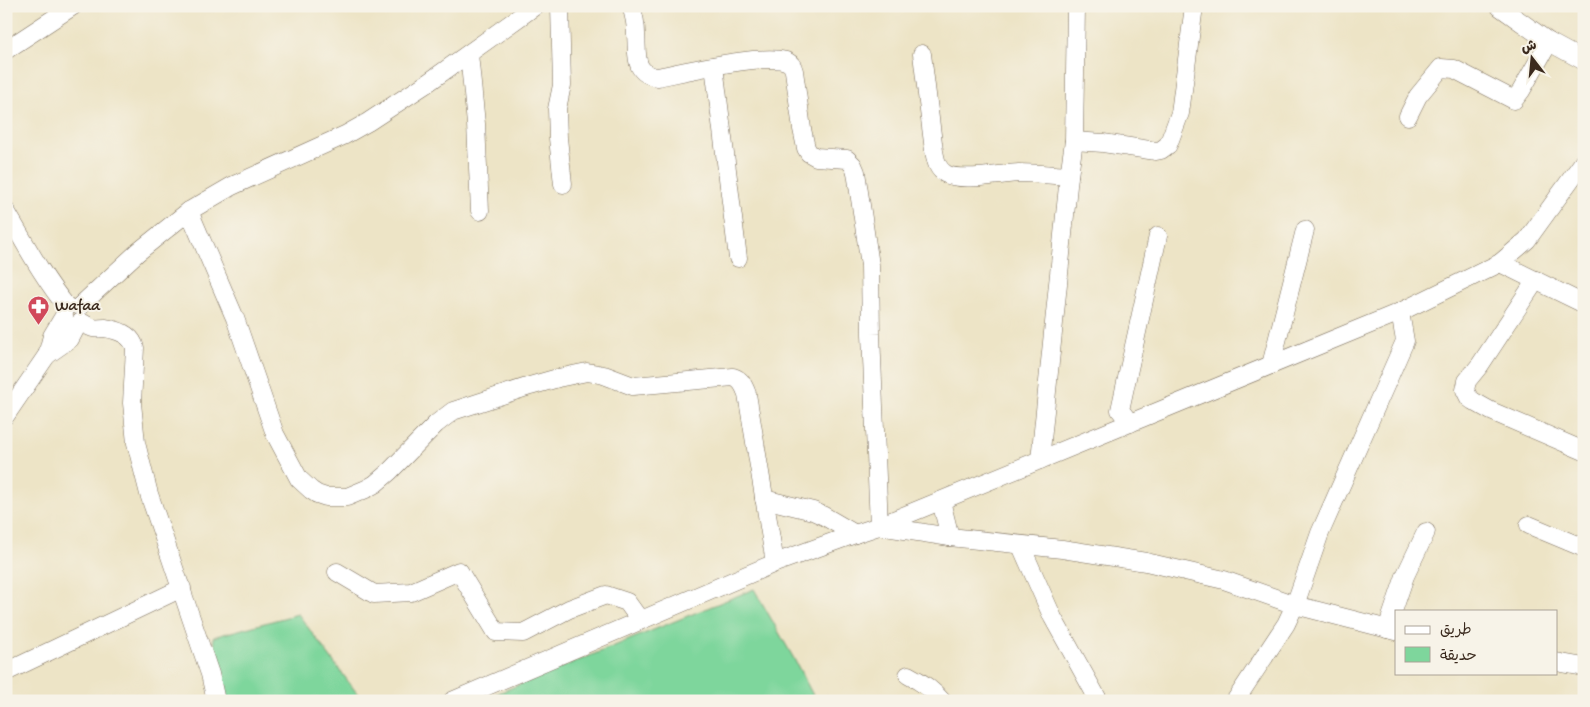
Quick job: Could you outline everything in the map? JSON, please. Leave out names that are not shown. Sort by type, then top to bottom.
[{"type":"street","points":[[6,50],[73,6]]},
{"type":"street","points":[[6,415],[47,354],[70,339],[76,315],[138,252],[189,211],[232,186],[344,135],[368,122],[469,54],[535,6]]},
{"type":"street","points":[[560,6],[562,85],[557,109],[563,184]]},
{"type":"street","points":[[631,6],[638,61],[640,68],[649,76],[658,77],[714,66],[766,59],[777,59],[790,63],[794,68],[802,129],[809,153],[816,157],[847,159],[856,172],[870,265],[879,526]]},
{"type":"street","points":[[1040,460],[1074,141],[1076,6]]},
{"type":"street","points":[[1074,141],[1156,151],[1168,145],[1180,113],[1194,6]]},
{"type":"street","points":[[1500,7],[1549,42],[1584,61]]},
{"type":"street","points":[[1408,116],[1418,96],[1440,68],[1454,69],[1514,100],[1549,42]]},
{"type":"street","points":[[469,54],[476,124],[480,211]]},
{"type":"street","points":[[922,54],[934,152],[937,166],[944,173],[962,178],[1020,173],[1069,176]]},
{"type":"street","points":[[714,66],[738,258]]},
{"type":"street","points":[[452,701],[775,563],[879,526],[1400,312],[1500,263],[1527,240],[1584,161]]},
{"type":"street","points":[[6,211],[37,267],[76,315],[97,319],[107,328],[128,335],[133,342],[132,403],[136,442],[149,494],[210,674],[216,701]]},
{"type":"street","points":[[189,211],[235,318],[275,434],[299,479],[317,494],[337,498],[347,497],[366,490],[389,472],[436,424],[453,411],[558,378],[593,372],[634,386],[729,377],[736,378],[743,384],[747,394],[775,563]]},
{"type":"street","points":[[1271,365],[1305,230]]},
{"type":"street","points":[[1130,423],[1120,410],[1158,236]]},
{"type":"street","points":[[1500,263],[1584,304]]},
{"type":"street","points":[[1536,280],[1468,381],[1466,390],[1470,398],[1491,410],[1584,451]]},
{"type":"street","points":[[1236,701],[1286,624],[1295,605],[1320,533],[1405,341],[1400,312]]},
{"type":"street","points":[[764,499],[824,516],[855,534]]},
{"type":"street","points":[[941,501],[950,537]]},
{"type":"street","points":[[1529,525],[1584,548]]},
{"type":"street","points":[[879,526],[950,537],[1062,549],[1146,562],[1224,580],[1295,605],[1391,630],[1395,615]]},
{"type":"street","points":[[1396,610],[1405,576],[1426,532]]},
{"type":"street","points":[[1022,546],[1053,618],[1099,701]]},
{"type":"street","points":[[337,572],[374,594],[411,592],[459,572],[496,632],[523,633],[569,609],[606,595],[627,602],[640,620]]},
{"type":"street","points":[[6,672],[182,588]]},
{"type":"street","points":[[1558,662],[1584,667]]},
{"type":"street","points":[[908,675],[924,683],[942,701]]},
{"type":"green space","points":[[754,589],[816,701],[479,701]]},
{"type":"green space","points":[[298,614],[359,696],[356,701],[224,701],[213,637]]},
{"type":"place","name":"Wafaa","points":[[39,326]]}]
